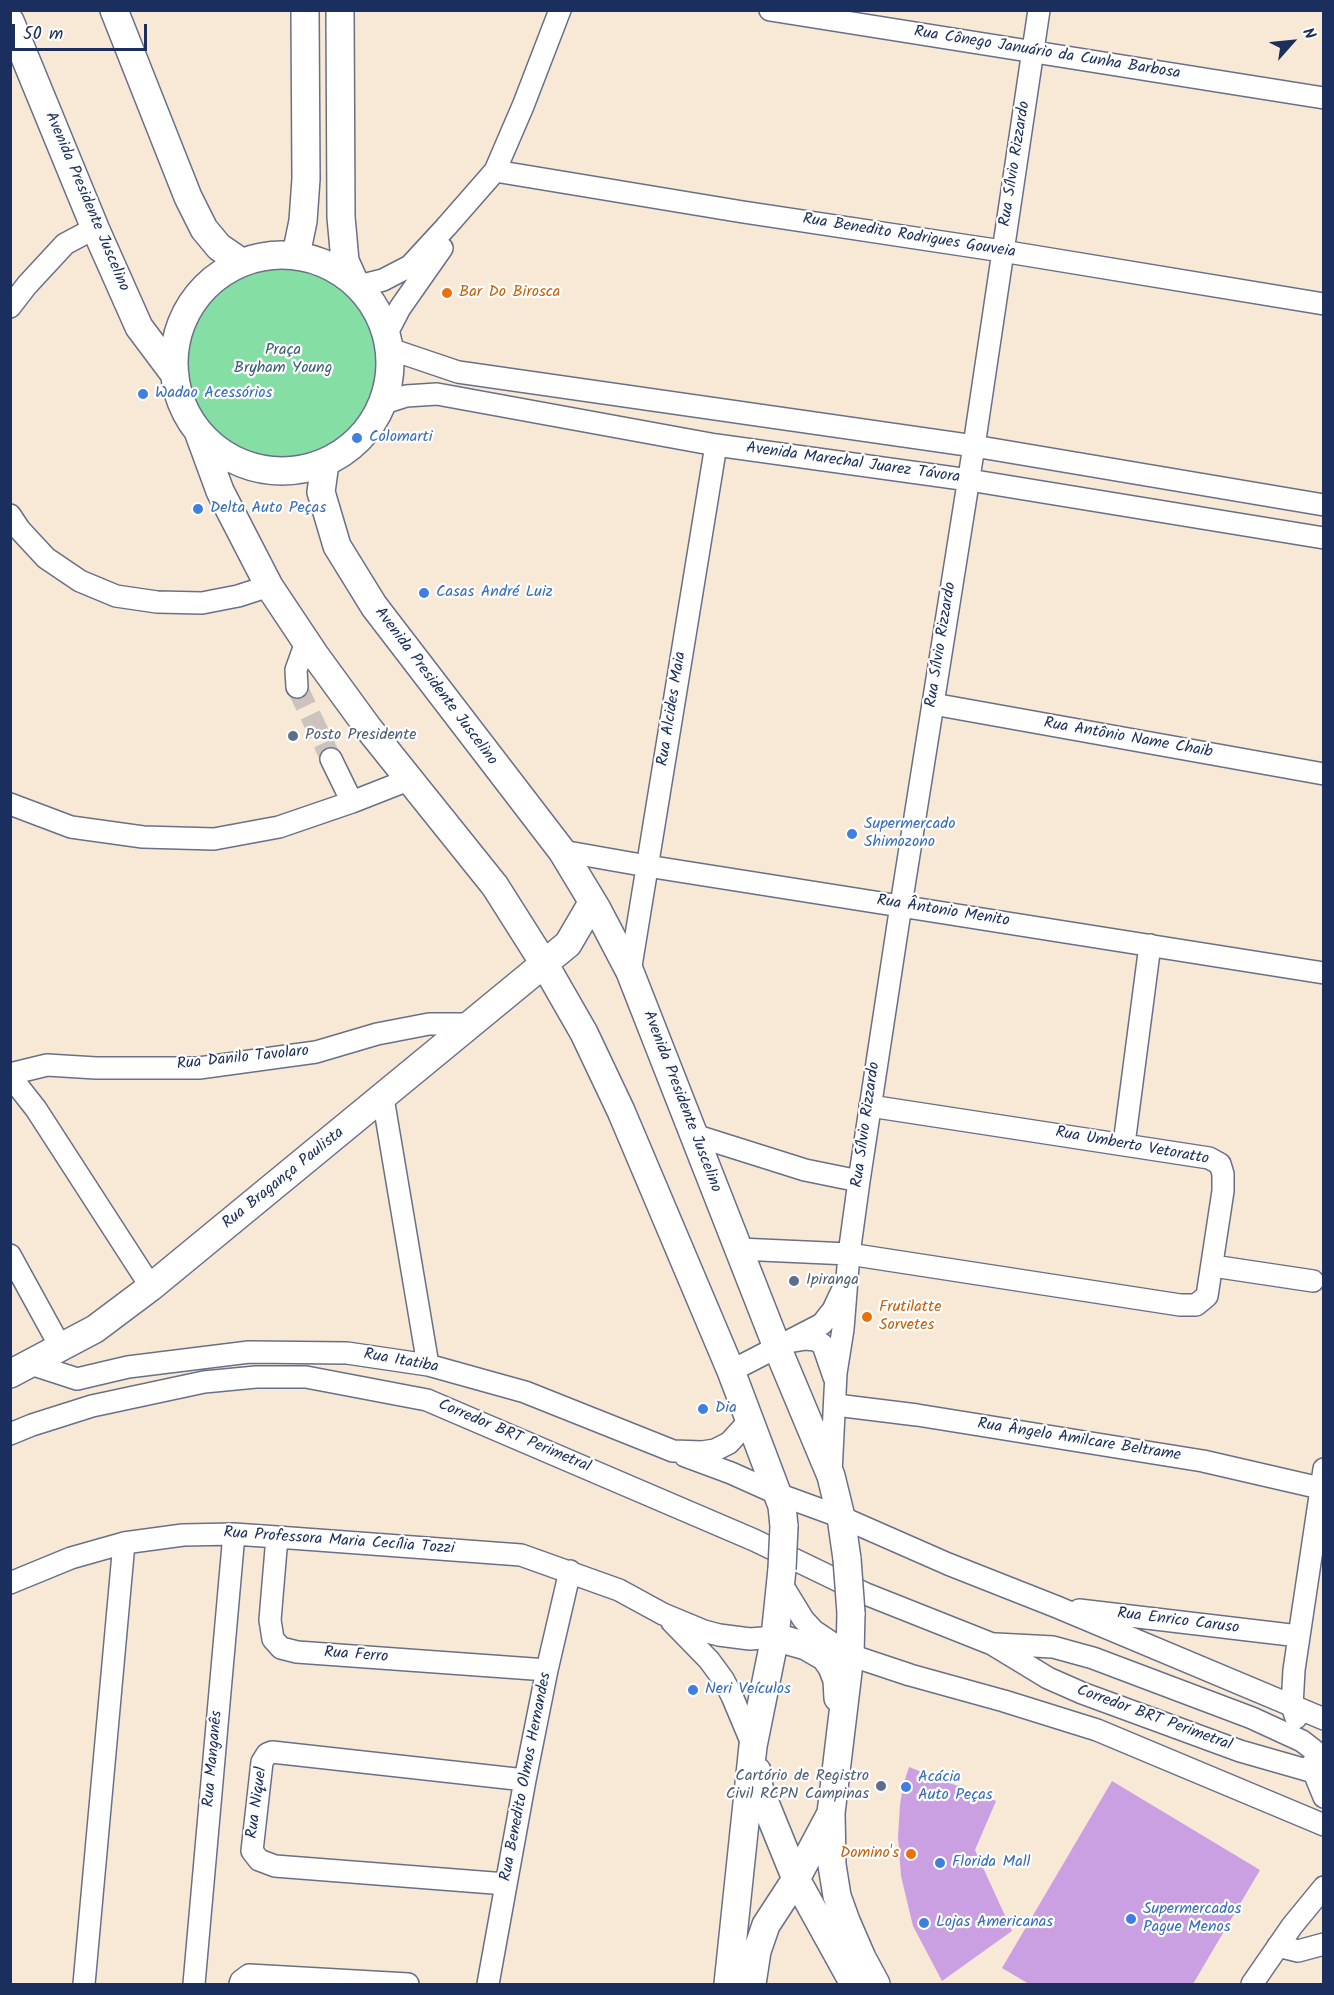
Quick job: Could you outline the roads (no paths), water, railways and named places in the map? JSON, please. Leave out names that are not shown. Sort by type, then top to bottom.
[{"type":"main road","points":[[114,10],[188,197],[204,229],[219,247],[241,262]]},
{"type":"main road","points":[[296,255],[305,202],[305,10]]},
{"type":"main road","points":[[198,431],[226,456],[260,470],[294,471],[334,460],[364,436],[384,403],[391,377],[389,341],[345,261],[341,218],[340,10]]},
{"type":"main road","name":"Avenida Presidente Juscelino","points":[[10,21],[95,228],[139,327],[175,375]]},
{"type":"main road","points":[[356,283],[327,264],[296,255],[268,255],[241,262],[217,276],[197,296],[183,320],[175,347],[175,375],[179,395],[198,431],[220,491],[269,586],[369,729],[495,886],[545,964],[584,1033],[621,1111],[731,1371],[778,1494],[784,1526],[775,1637],[753,1746],[728,1984]]},
{"type":"main road","name":"Avenida Presidente Juscelino","points":[[325,464],[321,492],[337,546],[374,606],[562,851],[630,972],[738,1249],[782,1345],[831,1476],[841,1517],[847,1558],[851,1613],[850,1654],[831,1813]]},
{"type":"main road","name":"Rua Bragança Paulista","points":[[21,1369],[95,1329],[151,1287],[383,1098],[439,1049],[474,1024],[568,944],[592,903]]},
{"type":"main road","points":[[775,1637],[818,1652],[832,1667],[837,1680],[840,1729]]},
{"type":"main road","points":[[768,1666],[806,1646]]},
{"type":"main road","points":[[753,1746],[759,1788],[796,1879],[854,1984]]},
{"type":"main road","points":[[759,1788],[789,1831],[798,1839],[809,1842],[820,1837]]},
{"type":"main road","points":[[752,1984],[757,1951],[766,1925],[796,1879],[831,1813]]},
{"type":"main road","points":[[831,1813],[832,1865],[837,1896],[853,1939],[876,1984]]},
{"type":"main road","points":[[766,1925],[817,1918]]},
{"type":"street","points":[[560,10],[523,106],[489,178],[400,308],[389,341],[458,372],[975,446],[1323,505]]},
{"type":"street","name":"Rua Cônego Januário da Cunha Barbosa","points":[[770,10],[1323,98]]},
{"type":"street","name":"Rua Sílvio Rizzardo","points":[[831,1476],[849,1254],[859,1181],[975,446],[1039,10]]},
{"type":"street","points":[[356,283],[383,280],[410,266],[489,178]]},
{"type":"street","name":"Rua Benedito Rodrigues Gouveia","points":[[489,178],[743,212],[1002,251],[1323,304]]},
{"type":"street","points":[[10,307],[64,244],[95,228]]},
{"type":"street","name":"Avenida Marechal Juarez Távora","points":[[384,403],[406,396],[437,394],[717,445],[969,480],[1323,538]]},
{"type":"street","name":"Rua Alcides Maia","points":[[630,972],[717,445]]},
{"type":"street","points":[[10,515],[20,530],[46,558],[80,581],[116,596],[157,602],[202,603],[238,596],[269,586]]},
{"type":"street","points":[[297,687],[296,670],[306,642]]},
{"type":"street","name":"Rua Antônio Name Chaib","points":[[933,704],[1323,774]]},
{"type":"street","points":[[331,759],[352,802]]},
{"type":"street","points":[[10,804],[71,827],[143,837],[214,838],[279,827],[408,780]]},
{"type":"street","name":"Rua Ântonio Menito","points":[[562,851],[1323,973]]},
{"type":"street","points":[[1124,1144],[1150,945]]},
{"type":"street","name":"Rua Danilo Tavolaro","points":[[10,1075],[47,1065],[96,1068],[211,1066],[316,1052],[377,1034],[429,1024],[474,1024]]},
{"type":"street","points":[[10,1075],[36,1109],[151,1287]]},
{"type":"street","points":[[383,1098],[428,1365]]},
{"type":"street","name":"Rua Umberto Vetoratto","points":[[849,1254],[1180,1305],[1196,1305],[1205,1300],[1209,1292],[1213,1266],[1223,1191],[1220,1164],[1209,1158],[870,1106]]},
{"type":"street","points":[[694,1135],[805,1170],[859,1181]]},
{"type":"street","points":[[738,1249],[849,1254]]},
{"type":"street","points":[[10,1255],[62,1348]]},
{"type":"street","points":[[1213,1266],[1313,1281]]},
{"type":"street","name":"Rua Sílvio Rizzardo","points":[[731,1371],[822,1324],[828,1318],[847,1279]]},
{"type":"street","points":[[782,1345],[806,1339],[816,1340],[823,1345],[836,1394]]},
{"type":"street","name":"Rua Itatiba","points":[[21,1369],[76,1379],[128,1367],[249,1352],[348,1353],[428,1365],[525,1392],[673,1451],[716,1450],[729,1443],[750,1420]]},
{"type":"street","name":"Corredor BRT Perimetral","points":[[10,1434],[92,1406],[204,1382],[256,1377],[306,1377],[427,1400],[754,1540],[866,1594],[992,1644],[1048,1678],[1082,1693],[1240,1751],[1321,1769]]},
{"type":"street","name":"Rua Ângelo Amilcare Beltrame","points":[[836,1394],[917,1415],[1322,1479]]},
{"type":"street","points":[[673,1451],[841,1517],[948,1564],[1057,1607],[1323,1719]]},
{"type":"street","points":[[1302,1741],[1292,1706],[1299,1636],[1316,1570],[1322,1479]]},
{"type":"street","name":"Rua Professora Maria Cecília Tozzi","points":[[10,1583],[71,1558],[124,1543],[183,1535],[234,1534],[278,1537],[521,1555],[619,1590],[663,1614],[719,1635],[750,1639],[775,1637]]},
{"type":"street","name":"Rua Manganês","points":[[194,1984],[234,1534]]},
{"type":"street","name":"Rua Ferro","points":[[278,1537],[270,1620],[273,1639],[281,1648],[297,1652],[547,1670]]},
{"type":"street","points":[[84,1984],[124,1543]]},
{"type":"street","name":"Rua Benedito Olmos Hernandes","points":[[488,1984],[525,1780],[570,1571]]},
{"type":"street","points":[[781,1576],[803,1619],[814,1631],[850,1654],[910,1675],[1097,1730],[1323,1825]]},
{"type":"street","name":"Rua Enrico Caruso","points":[[1057,1607],[1299,1636]]},
{"type":"street","name":"Rua Professora Maria Cecília Tozzi","points":[[663,1614],[708,1660],[723,1679],[753,1746]]},
{"type":"street","name":"Corredor BRT Perimetral","points":[[992,1644],[1053,1647],[1093,1658],[1252,1718],[1302,1741],[1321,1769]]},
{"type":"street","name":"Rua Niquel","points":[[506,1884],[275,1866],[259,1860],[252,1851],[262,1762],[267,1754],[272,1752],[525,1780]]},
{"type":"street","points":[[1321,1769],[1323,1797]]},
{"type":"street","points":[[1252,1984],[1292,1926],[1323,1887]]},
{"type":"street","points":[[1278,1946],[1298,1951],[1323,1944]]},
{"type":"street","points":[[240,1984],[249,1975],[408,1984]]},
{"type":"tunnel","points":[[297,687],[331,759]]},
{"type":"place","name":"Bar Do Birosca","points":[[447,293]]},
{"type":"place","name":"Wadao Acessórios","points":[[143,394]]},
{"type":"place","name":"Colomarti","points":[[357,438]]},
{"type":"place","name":"Delta Auto Peças","points":[[198,509]]},
{"type":"place","name":"Casas André Luiz","points":[[424,593]]},
{"type":"place","name":"Posto Presidente","points":[[293,736]]},
{"type":"place","name":"Supermercado Shimozono","points":[[852,834]]},
{"type":"place","name":"Ipiranga","points":[[794,1281]]},
{"type":"place","name":"Frutilatte Sorvetes","points":[[867,1317]]},
{"type":"place","name":"Dia","points":[[703,1409]]},
{"type":"place","name":"Neri Veículos","points":[[693,1690]]},
{"type":"place","name":"Cartório de Registro Civil RCPN Campinas","points":[[881,1786]]},
{"type":"place","name":"Acácia Auto Peças","points":[[906,1787]]},
{"type":"place","name":"Domino's","points":[[911,1854]]},
{"type":"place","name":"Florida Mall","points":[[940,1863]]},
{"type":"place","name":"Supermercados Pague Menos","points":[[1131,1919]]},
{"type":"place","name":"Lojas Americanas","points":[[924,1923]]},
{"type":"park label","name":"Praça Bryham Young","points":[[283,360]]}]
